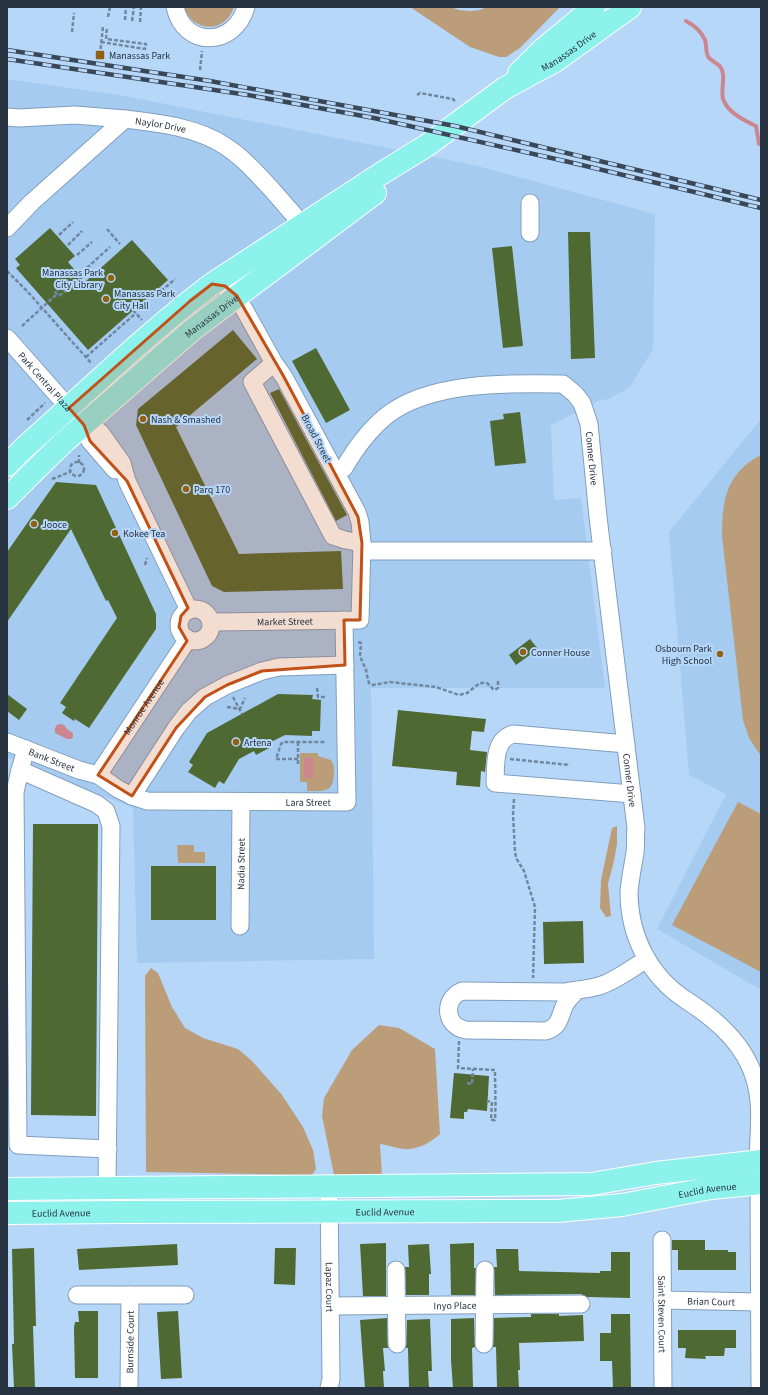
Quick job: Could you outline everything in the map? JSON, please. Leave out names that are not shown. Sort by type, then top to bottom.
[{"type":"main road","name":"Manassas Drive","points":[[505,88],[541,51],[594,7]]},
{"type":"main road","name":"Manassas Drive","points":[[7,498],[34,470],[84,424],[192,330],[237,296],[308,232],[382,173],[426,146],[505,88],[555,61],[630,7]]},
{"type":"main road","name":"Manassas Drive","points":[[7,465],[24,448],[190,301],[212,284],[308,232]]},
{"type":"main road","points":[[7,1189],[591,1184],[656,1173],[759,1161]]},
{"type":"main road","name":"Euclid Avenue","points":[[7,1213],[557,1212],[622,1205],[711,1188],[760,1183]]},
{"type":"street","points":[[175,7],[177,15],[187,30],[196,35],[212,38],[222,36],[237,26],[246,7]]},
{"type":"street","points":[[7,117],[19,118],[75,115],[126,119]]},
{"type":"street","name":"Naylor Drive","points":[[7,228],[32,202],[126,119],[172,126],[225,145],[245,162],[308,232]]},
{"type":"street","points":[[530,203],[530,233]]},
{"type":"street","name":"Broad Street","points":[[212,284],[225,286],[232,289],[237,296],[274,363],[284,377],[357,512],[360,522],[362,547],[352,620]]},
{"type":"street","name":"Park Central Plaza","points":[[7,338],[84,424]]},
{"type":"street","points":[[274,363],[252,382],[332,536],[362,547],[603,551]]},
{"type":"street","name":"Conner Drive","points":[[344,468],[353,453],[373,429],[387,416],[402,406],[420,398],[453,390],[486,385],[520,383],[563,384],[575,394],[582,403],[589,424],[617,676],[636,828],[635,852],[629,890],[630,909],[637,941],[647,959],[668,985],[684,999],[716,1021],[732,1037],[743,1053],[758,1089],[760,1119],[760,1388]]},
{"type":"street","points":[[84,424],[100,432],[122,464],[127,481],[189,610]]},
{"type":"street","points":[[189,610],[200,610],[208,616],[210,622],[211,627],[207,636],[198,640],[188,639],[180,632],[179,627],[181,616],[184,612],[189,610]]},
{"type":"street","name":"Market Street","points":[[210,622],[352,620]]},
{"type":"street","name":"Lara Street","points":[[98,774],[118,789],[132,796],[152,801],[347,802],[345,665],[352,620]]},
{"type":"street","name":"Monroe Avenue","points":[[98,774],[188,639]]},
{"type":"street","points":[[132,796],[176,728],[189,711],[205,697],[227,685],[262,671],[280,667],[345,665]]},
{"type":"street","points":[[626,744],[513,734],[508,736],[500,744],[496,758],[495,782],[632,794]]},
{"type":"street","name":"Bank Street","points":[[7,742],[79,770],[98,774]]},
{"type":"street","points":[[26,749],[15,792],[18,1145],[108,1149]]},
{"type":"street","points":[[20,770],[98,804],[106,811],[110,818],[107,1189]]},
{"type":"street","name":"Nadia Street","points":[[240,926],[241,802]]},
{"type":"street","points":[[577,990],[566,1004],[556,1025],[552,1029],[546,1031],[466,1030],[457,1028],[451,1020],[449,1006],[452,999],[462,991],[565,992],[577,990],[600,986],[647,959]]},
{"type":"street","name":"Lapaz Court","points":[[329,1186],[331,1379],[329,1388]]},
{"type":"street","name":"Saint Steven Court","points":[[662,1240],[663,1388]]},
{"type":"street","points":[[396,1270],[397,1344]]},
{"type":"street","points":[[484,1344],[485,1270]]},
{"type":"street","points":[[77,1295],[185,1295]]},
{"type":"street","name":"Burnside Court","points":[[129,1388],[130,1295]]},
{"type":"street","name":"Brian Court","points":[[662,1300],[759,1302]]},
{"type":"street","name":"Inyo Place","points":[[330,1306],[581,1304]]},
{"type":"path","points":[[108,17],[110,7]]},
{"type":"path","points":[[125,20],[126,7]]},
{"type":"path","points":[[132,21],[134,7]]},
{"type":"path","points":[[140,22],[141,7]]},
{"type":"path","points":[[72,32],[74,12]]},
{"type":"path","points":[[100,54],[103,26]]},
{"type":"path","points":[[101,42],[145,48],[146,44],[106,39],[107,27]]},
{"type":"path","points":[[200,70],[202,54]]},
{"type":"path","points":[[417,95],[420,93],[453,99],[456,102]]},
{"type":"path","points":[[59,235],[73,222]]},
{"type":"path","points":[[107,229],[120,244]]},
{"type":"path","points":[[68,245],[82,231]]},
{"type":"path","points":[[77,255],[92,242]]},
{"type":"path","points":[[22,326],[57,294],[55,292],[76,274],[78,276],[110,247]]},
{"type":"path","points":[[7,271],[94,366]]},
{"type":"path","points":[[57,294],[59,296],[80,278],[78,276]]},
{"type":"path","points":[[161,291],[175,279]]},
{"type":"path","points":[[159,288],[169,300]]},
{"type":"path","points":[[133,310],[144,322]]},
{"type":"path","points":[[86,357],[136,313]]},
{"type":"path","points":[[70,472],[75,476],[82,474],[83,468],[79,463],[80,455]]},
{"type":"path","points":[[70,472],[72,464],[79,463]]},
{"type":"path","points":[[50,479],[70,472]]},
{"type":"path","points":[[352,641],[361,643],[360,656],[366,670],[368,680],[370,684],[373,685],[390,682],[436,687],[459,695],[467,693],[482,682],[487,683],[495,690],[498,688],[498,680]]},
{"type":"path","points":[[317,688],[318,697],[325,697]]},
{"type":"path","points":[[231,693],[242,714]]},
{"type":"path","points":[[240,709],[245,698]]},
{"type":"path","points":[[227,707],[240,709]]},
{"type":"path","points":[[298,759],[276,759],[283,742],[326,742]]},
{"type":"path","points":[[298,742],[298,764],[300,763]]},
{"type":"path","points":[[496,758],[570,765]]},
{"type":"path","points":[[514,802],[512,815],[516,858],[524,871],[535,907],[533,992]]},
{"type":"path","points":[[460,1040],[458,1068],[495,1070],[495,1120],[491,1120],[492,1102],[487,1102]]},
{"type":"path","points":[[467,1083],[472,1084],[473,1069]]},
{"type":"highlighted area","points":[[212,284],[225,286],[237,296],[284,377],[358,517],[362,543],[360,620],[344,620],[345,665],[262,671],[227,685],[205,697],[176,728],[132,796],[98,775],[187,641],[179,627],[181,616],[188,608],[127,481],[90,441],[84,425],[69,408],[190,301]]},
{"type":"shaded area","points":[[184,7],[234,7],[230,16],[226,20],[220,24],[208,27],[202,26],[191,19]]},
{"type":"shaded area","points":[[410,7],[451,7],[459,10],[470,11],[480,10],[486,7],[560,7],[520,48],[506,57],[499,57],[470,47]]},
{"type":"shaded area","points":[[7,79],[125,96],[474,165],[655,214],[653,349],[630,387],[609,399],[601,400],[551,425],[554,500],[581,498],[605,688],[371,688],[374,959],[137,963],[133,808],[7,757]]},
{"type":"shaded area","name":"Osbourn Park High School","points":[[761,419],[761,990],[657,929],[726,794],[689,775],[669,532]]},
{"type":"shaded area","points":[[761,455],[761,756],[749,738],[743,720],[722,536],[722,523],[725,499],[733,479],[749,462]]},
{"type":"shaded area","points":[[60,724],[64,725],[73,733],[73,737],[71,739],[67,739],[55,733],[55,728]]},
{"type":"shaded area","points":[[300,753],[318,753],[318,756],[331,760],[334,766],[334,773],[330,788],[323,791],[307,791],[307,782],[300,782]]},
{"type":"shaded area","points":[[304,758],[313,758],[313,778],[304,778]]},
{"type":"shaded area","points":[[738,802],[761,814],[761,972],[672,925]]},
{"type":"shaded area","points":[[617,826],[617,844],[608,884],[611,916],[606,917],[600,908],[601,880],[612,828]]},
{"type":"shaded area","points":[[177,845],[194,845],[194,852],[205,852],[205,863],[178,863]]},
{"type":"shaded area","points":[[151,968],[158,973],[172,1007],[185,1028],[203,1038],[238,1049],[252,1061],[282,1095],[303,1127],[313,1150],[316,1169],[312,1175],[146,1172],[145,976]]},
{"type":"shaded area","points":[[379,1025],[399,1028],[435,1049],[440,1134],[426,1144],[413,1148],[402,1149],[380,1144],[382,1175],[334,1175],[322,1116],[324,1098],[352,1050]]},
{"type":"building","name":"Manassas Park City Hall","points":[[50,228],[75,256],[68,262],[85,282],[132,240],[168,280],[88,350],[16,268],[20,265],[15,259]]},
{"type":"building","points":[[568,232],[590,232],[595,358],[571,359]]},
{"type":"building","points":[[512,246],[523,346],[503,348],[492,248]]},
{"type":"building","name":"Parq 170","points":[[233,330],[257,359],[176,427],[239,554],[341,551],[343,589],[224,592],[212,586],[136,425],[138,409]]},
{"type":"building","points":[[316,348],[350,410],[326,423],[292,361]]},
{"type":"building","points":[[279,389],[347,515],[336,521],[270,393]]},
{"type":"building","points":[[520,412],[526,463],[495,466],[490,421],[504,419],[503,414]]},
{"type":"building","points":[[56,482],[96,485],[156,614],[156,629],[89,728],[62,713],[66,707],[60,703],[117,618],[108,600],[106,601],[71,529],[7,622],[7,552]]},
{"type":"building","name":"Conner House","points":[[530,639],[538,649],[516,665],[509,655]]},
{"type":"building","points":[[7,694],[27,709],[19,720],[7,711]]},
{"type":"building","name":"Artena","points":[[278,694],[313,695],[312,699],[321,700],[320,731],[312,731],[312,736],[285,735],[267,744],[269,748],[256,755],[254,751],[239,759],[224,784],[219,781],[215,788],[188,772],[193,765],[189,762],[207,733]]},
{"type":"building","points":[[398,710],[486,719],[484,732],[472,731],[470,750],[487,752],[485,772],[481,771],[480,787],[456,785],[457,772],[392,766]]},
{"type":"building","points":[[33,824],[98,824],[96,1116],[31,1115]]},
{"type":"building","points":[[151,866],[216,866],[216,920],[151,920]]},
{"type":"building","points":[[583,921],[584,963],[544,964],[543,922]]},
{"type":"building","points":[[454,1073],[489,1076],[487,1111],[468,1109],[467,1112],[464,1112],[464,1119],[450,1118]]},
{"type":"building","points":[[672,1240],[705,1240],[705,1250],[728,1250],[728,1252],[736,1252],[736,1270],[678,1270],[678,1250],[672,1250]]},
{"type":"building","points":[[386,1243],[386,1296],[363,1296],[360,1244]]},
{"type":"building","points":[[474,1243],[474,1268],[476,1268],[475,1295],[451,1295],[450,1244]]},
{"type":"building","points":[[177,1244],[178,1265],[79,1270],[77,1249]]},
{"type":"building","points":[[429,1244],[431,1274],[429,1274],[429,1295],[406,1295],[405,1267],[409,1267],[408,1245]]},
{"type":"building","points":[[34,1248],[36,1326],[33,1326],[35,1388],[14,1388],[12,1344],[14,1344],[12,1249]]},
{"type":"building","points":[[275,1248],[296,1248],[295,1285],[274,1284]]},
{"type":"building","points":[[496,1249],[518,1249],[519,1271],[600,1273],[600,1271],[611,1271],[611,1252],[630,1252],[630,1298],[587,1297],[581,1294],[495,1295],[494,1267],[497,1267]]},
{"type":"building","points":[[78,1311],[98,1311],[98,1378],[75,1378],[74,1328],[75,1322],[79,1322]]},
{"type":"building","points":[[178,1311],[182,1378],[161,1379],[157,1312]]},
{"type":"building","points":[[531,1314],[559,1314],[559,1316],[583,1315],[584,1341],[519,1343],[519,1388],[497,1388],[496,1347],[493,1347],[494,1318],[531,1317]]},
{"type":"building","points":[[611,1314],[630,1314],[631,1388],[613,1388],[612,1361],[600,1361],[600,1333],[611,1333]]},
{"type":"building","points":[[387,1318],[388,1348],[383,1348],[385,1371],[383,1371],[384,1388],[365,1388],[360,1320]]},
{"type":"building","points":[[474,1318],[475,1347],[472,1348],[473,1388],[453,1388],[451,1319]]},
{"type":"building","points":[[430,1319],[432,1371],[428,1371],[429,1388],[409,1388],[408,1348],[406,1348],[407,1320]]},
{"type":"building","points":[[678,1330],[736,1330],[736,1348],[725,1348],[724,1356],[705,1356],[706,1359],[685,1358],[686,1348],[678,1348]]},
{"type":"waterway","points":[[686,21],[699,31],[705,40],[709,58],[721,68],[723,77],[722,96],[725,104],[737,116],[756,126],[759,144]]},
{"type":"railway","points":[[7,50],[210,81],[455,126],[761,200]]},
{"type":"railway","points":[[7,59],[248,95],[374,118],[569,162],[761,208]]},
{"type":"place","name":"Manassas Park","points":[[100,55]]},
{"type":"place","name":"Manassas Park City Library","points":[[111,278]]},
{"type":"place","name":"Manassas Park City Hall","points":[[106,299]]},
{"type":"place","name":"Nash & Smashed","points":[[143,419]]},
{"type":"place","name":"Parq 170","points":[[186,489]]},
{"type":"place","name":"Jooce","points":[[34,524]]},
{"type":"place","name":"Kokee Tea","points":[[115,533]]},
{"type":"place","name":"Conner House","points":[[523,652]]},
{"type":"place","name":"Osbourn Park High School","points":[[720,654]]},
{"type":"place","name":"Artena","points":[[236,742]]}]
